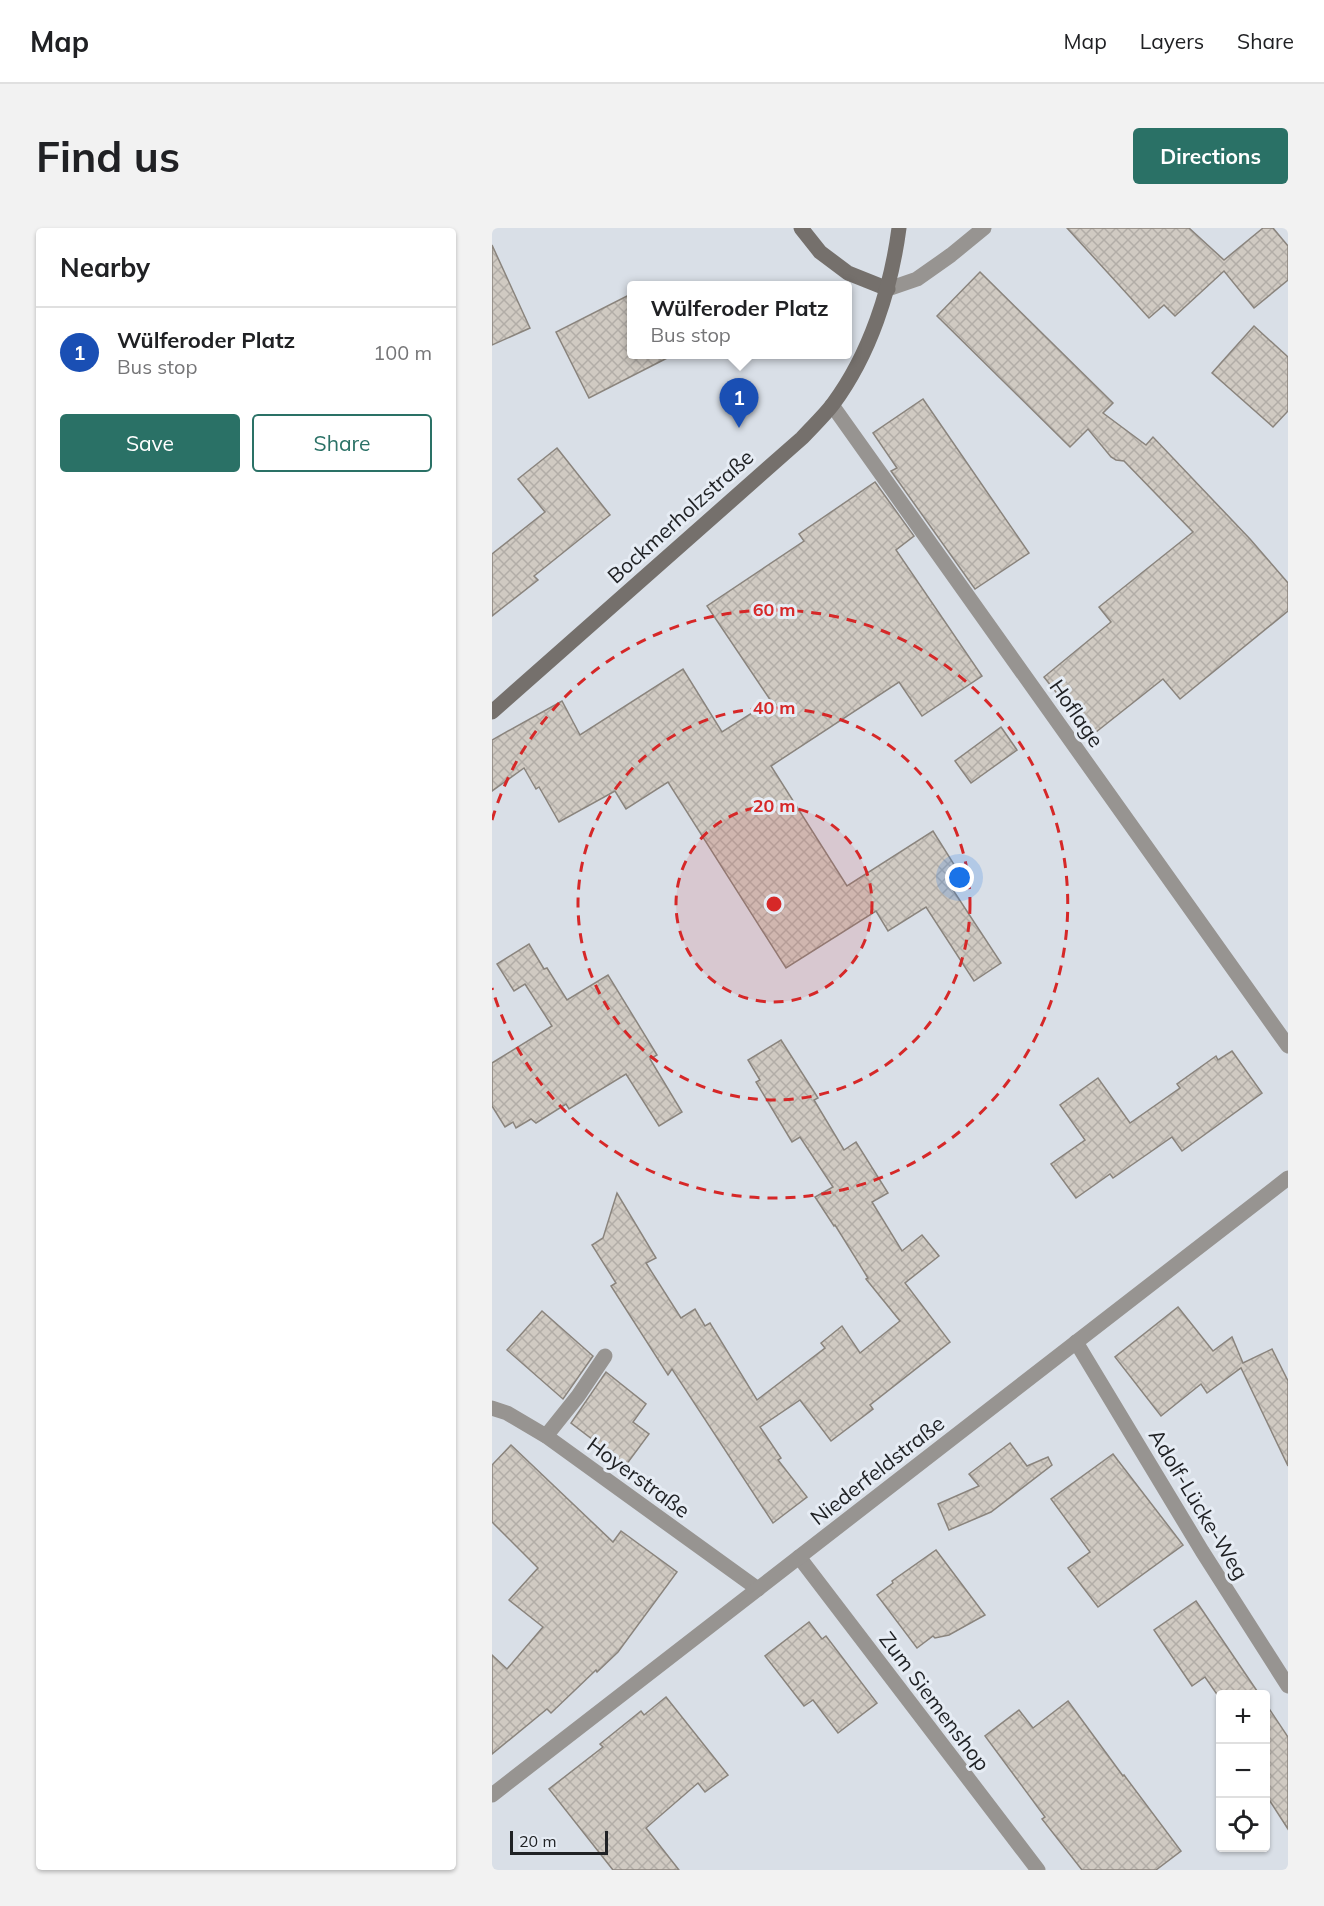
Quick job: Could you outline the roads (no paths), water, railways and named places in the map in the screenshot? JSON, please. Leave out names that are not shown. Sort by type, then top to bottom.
[{"type":"main road","points":[[801,228],[820,252],[848,273],[888,289]]},
{"type":"main road","name":"Bockmerholzstraße","points":[[492,712],[802,438],[832,405],[849,380],[868,342],[888,289],[899,228]]},
{"type":"street","points":[[888,289],[916,279],[984,228]]},
{"type":"street","name":"Hoflage","points":[[832,405],[1288,1046]]},
{"type":"street","name":"Niederfeldstraße","points":[[492,1795],[1288,1178]]},
{"type":"street","name":"Adolf-Lücke-Weg","points":[[1076,1342],[1202,1551],[1288,1686]]},
{"type":"street","points":[[546,1436],[578,1396],[605,1356]]},
{"type":"street","name":"Hoyerstraße","points":[[492,1408],[507,1413],[546,1436],[758,1589]]},
{"type":"street","name":"Zum Siemenshop","points":[[799,1557],[1038,1870]]},
{"type":"place","name":"Wülferoder Platz","points":[[739,428]]}]
